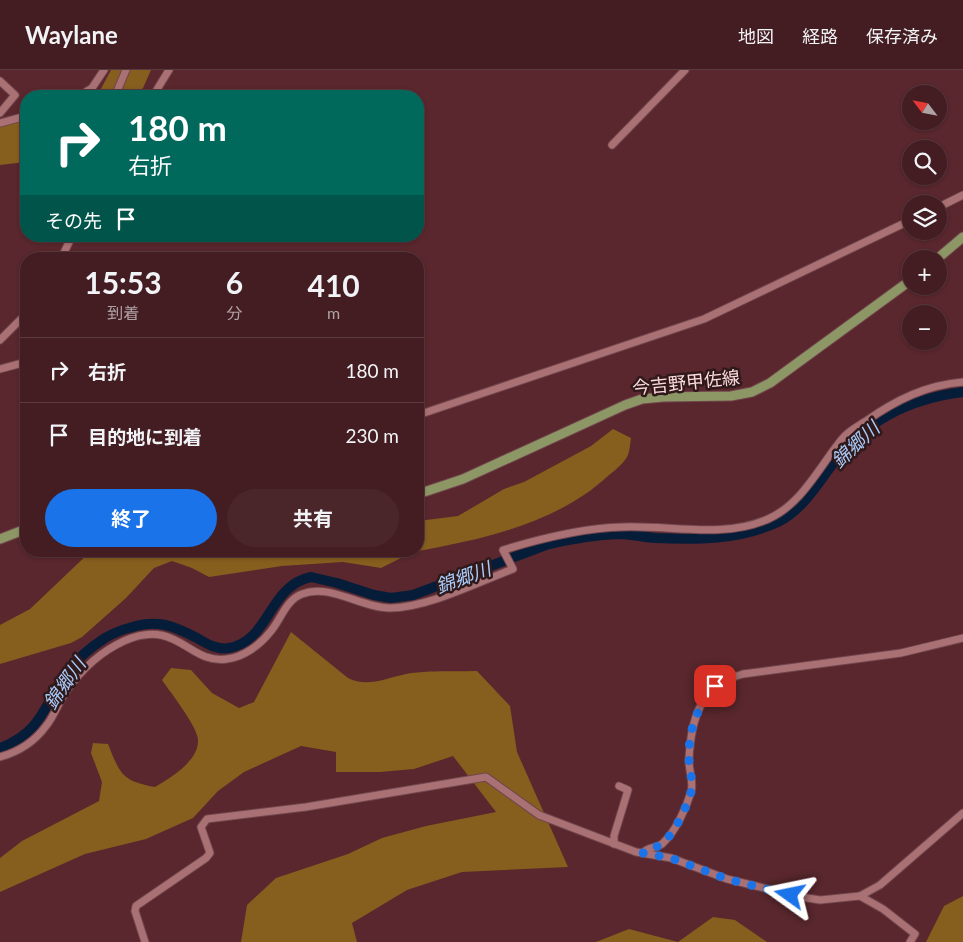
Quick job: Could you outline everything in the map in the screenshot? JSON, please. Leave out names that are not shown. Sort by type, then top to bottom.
[{"type":"main road","points":[[947,251],[963,237]]},
{"type":"main road","name":"今吉野甲佐線","points":[[424,492],[463,478],[617,408],[642,400],[731,396],[752,392],[770,383],[902,287]]},
{"type":"main road","points":[[0,539],[20,532]]},
{"type":"street","points":[[89,90],[104,70]]},
{"type":"street","points":[[118,90],[126,70]]},
{"type":"street","points":[[157,90],[169,70]]},
{"type":"street","points":[[612,145],[685,70]]},
{"type":"street","points":[[0,81],[15,95],[0,113]]},
{"type":"street","points":[[0,122],[20,117]]},
{"type":"street","points":[[947,203],[963,195]]},
{"type":"street","points":[[424,413],[529,377],[642,342],[704,319],[902,224]]},
{"type":"street","points":[[0,340],[20,320]]},
{"type":"street","points":[[0,369],[20,364]]},
{"type":"street","points":[[0,757],[15,752],[32,740],[46,726],[66,691],[83,669],[101,654],[124,641],[142,635],[159,634],[169,636],[214,660],[227,659],[242,654],[256,646],[271,631],[291,601],[301,594],[326,592],[370,605],[400,607],[430,600],[513,569],[503,550],[532,541],[608,528],[659,527],[728,530],[754,524],[770,518],[791,505],[843,437],[874,415],[902,398],[928,388],[963,382]]},
{"type":"street","points":[[643,853],[645,850],[663,843],[681,815],[691,792],[692,783],[689,761],[694,721],[698,708],[715,686],[729,678],[742,674],[901,653],[963,638]]},
{"type":"street","points":[[145,942],[135,911],[136,906],[206,858],[210,853],[201,827],[207,820],[306,807],[486,777],[540,815],[614,844],[643,853],[671,858],[727,879],[820,900],[860,896],[880,885],[963,813]]},
{"type":"street","points":[[614,844],[614,836],[628,790],[620,786]]},
{"type":"street","points":[[860,896],[883,909],[915,934],[910,942]]},
{"type":"shaded area","points":[[111,70],[151,70],[141,90],[100,90]]},
{"type":"shaded area","points":[[20,116],[20,163],[0,165],[0,120]]},
{"type":"shaded area","points":[[613,429],[631,438],[628,455],[625,460],[588,492],[566,506],[519,527],[468,541],[424,550],[424,520],[458,516],[504,489],[524,482],[591,446]]},
{"type":"shaded area","points":[[85,557],[403,557],[381,568],[343,562],[282,566],[209,577],[192,568],[172,561],[154,568],[126,598],[82,637],[71,643],[0,664],[0,625],[30,609]]},
{"type":"shaded area","points":[[291,632],[348,678],[355,681],[377,681],[423,672],[477,671],[510,706],[517,752],[568,867],[462,872],[407,890],[352,923],[357,942],[241,942],[247,905],[276,878],[348,854],[382,838],[426,826],[496,812],[453,756],[414,769],[380,772],[336,772],[336,752],[301,746],[244,772],[218,791],[193,818],[146,839],[85,854],[0,892],[0,858],[22,841],[99,801],[102,782],[91,753],[93,743],[108,744],[119,769],[129,779],[144,785],[155,787],[189,762],[197,748],[197,734],[189,718],[162,680],[171,668],[191,670],[212,693],[239,708],[254,702]]},
{"type":"shaded area","points":[[963,896],[963,942],[926,942],[944,906]]},
{"type":"shaded area","points":[[713,917],[735,920],[767,942],[678,942]]},
{"type":"shaded area","points":[[629,929],[678,942],[596,942]]},
{"type":"waterway","name":"錦郷川","points":[[0,748],[25,734],[34,725],[68,671],[80,657],[105,638],[120,631],[139,625],[164,625],[180,630],[212,646],[229,648],[243,643],[253,635],[286,591],[297,582],[311,577],[391,598],[413,595],[546,545],[573,539],[617,534],[655,538],[702,539],[733,536],[763,528],[778,522],[794,511],[808,497],[845,449],[874,424],[907,406],[943,395],[963,392]]},
{"type":"route","points":[[715,686],[698,708],[694,721],[689,761],[692,783],[691,792],[681,815],[663,843],[645,850],[643,853],[671,858],[727,879],[790,895]]}]
